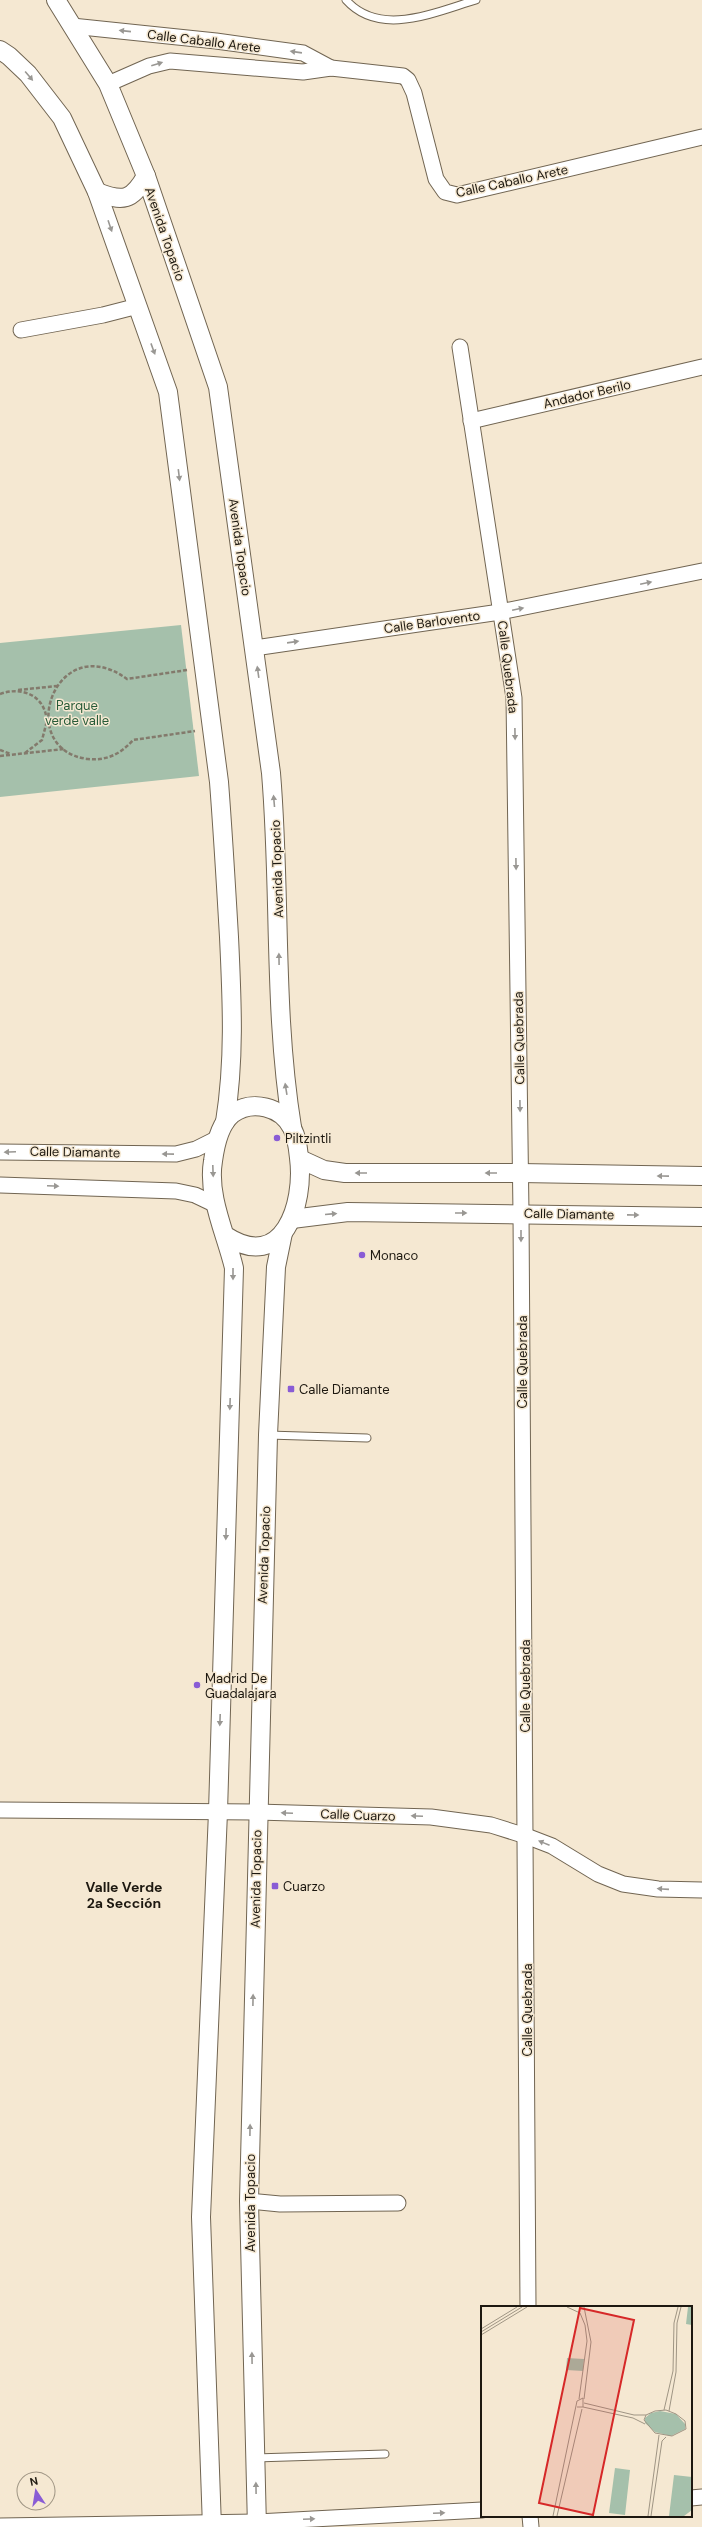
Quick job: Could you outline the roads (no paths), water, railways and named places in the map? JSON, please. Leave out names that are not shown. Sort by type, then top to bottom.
[{"type":"street","name":"Avenida Topacio","points":[[56,0],[108,84],[146,176],[218,387],[271,773],[276,834],[281,1027],[284,1077],[292,1127]]},
{"type":"street","name":"Calle Caballo Arete","points":[[72,26],[216,41],[303,53],[331,68]]},
{"type":"street","points":[[0,50],[28,74],[62,118],[98,192],[168,392],[212,729],[224,842],[234,1030],[231,1088],[222,1130],[212,1162],[216,1205],[234,1268],[218,1812],[201,2217],[212,2525]]},
{"type":"street","name":"Calle Caballo Arete","points":[[108,84],[149,66],[170,60],[303,72],[331,68],[395,74],[408,80],[414,93],[436,179],[445,192],[451,194],[457,194],[702,138]]},
{"type":"street","points":[[98,192],[114,198],[127,198],[138,191],[146,176]]},
{"type":"street","points":[[21,330],[102,315],[138,306]]},
{"type":"street","name":"Calle Quebrada","points":[[460,348],[514,698],[521,1213],[528,2306]]},
{"type":"street","name":"Andador Berilo","points":[[471,421],[702,367]]},
{"type":"street","name":"Calle Barlovento","points":[[254,648],[500,612],[702,571]]},
{"type":"street","points":[[222,1130],[232,1114],[242,1110],[264,1106],[273,1110],[292,1127],[300,1159],[301,1183],[288,1226],[269,1245],[253,1248],[240,1244],[226,1236]]},
{"type":"street","name":"Calle Diamante","points":[[0,1152],[176,1154],[196,1148],[222,1130]]},
{"type":"street","points":[[300,1159],[324,1170],[345,1173],[520,1173],[702,1176]]},
{"type":"street","points":[[0,1185],[176,1191],[195,1195],[216,1205]]},
{"type":"street","name":"Calle Diamante","points":[[288,1226],[348,1212],[521,1213],[702,1217]]},
{"type":"street","name":"Avenida Topacio","points":[[257,2524],[248,2201],[257,1812],[268,1435],[276,1267],[288,1226]]},
{"type":"street","name":"Calle Cuarzo","points":[[0,1810],[257,1812],[432,1817],[491,1825],[526,1836],[552,1846],[598,1874],[623,1884],[658,1889],[702,1890]]},
{"type":"street","points":[[248,2201],[280,2204],[398,2203]]},
{"type":"street","points":[[692,2498],[702,2497]]},
{"type":"street","points":[[0,2526],[257,2524],[481,2510]]},
{"type":"street","points":[[530,2517],[531,2527]]},
{"type":"lane","points":[[346,0],[360,12],[390,21],[413,18],[476,0]]},
{"type":"lane","points":[[268,1435],[367,1438]]},
{"type":"lane","points":[[255,2458],[385,2454]]},
{"type":"place","name":"Piltzintli","points":[[277,1138]]},
{"type":"place","name":"Monaco","points":[[362,1255]]},
{"type":"place","name":"Calle Diamante","points":[[291,1389]]},
{"type":"place","name":"Madrid De Guadalajara","points":[[197,1685]]},
{"type":"place","name":"Cuarzo","points":[[275,1886]]},
{"type":"district","name":"Valle Verde 2a Sección","points":[[124,1896]]},
{"type":"park label","name":"Parque verde valle","points":[[77,712]]}]
